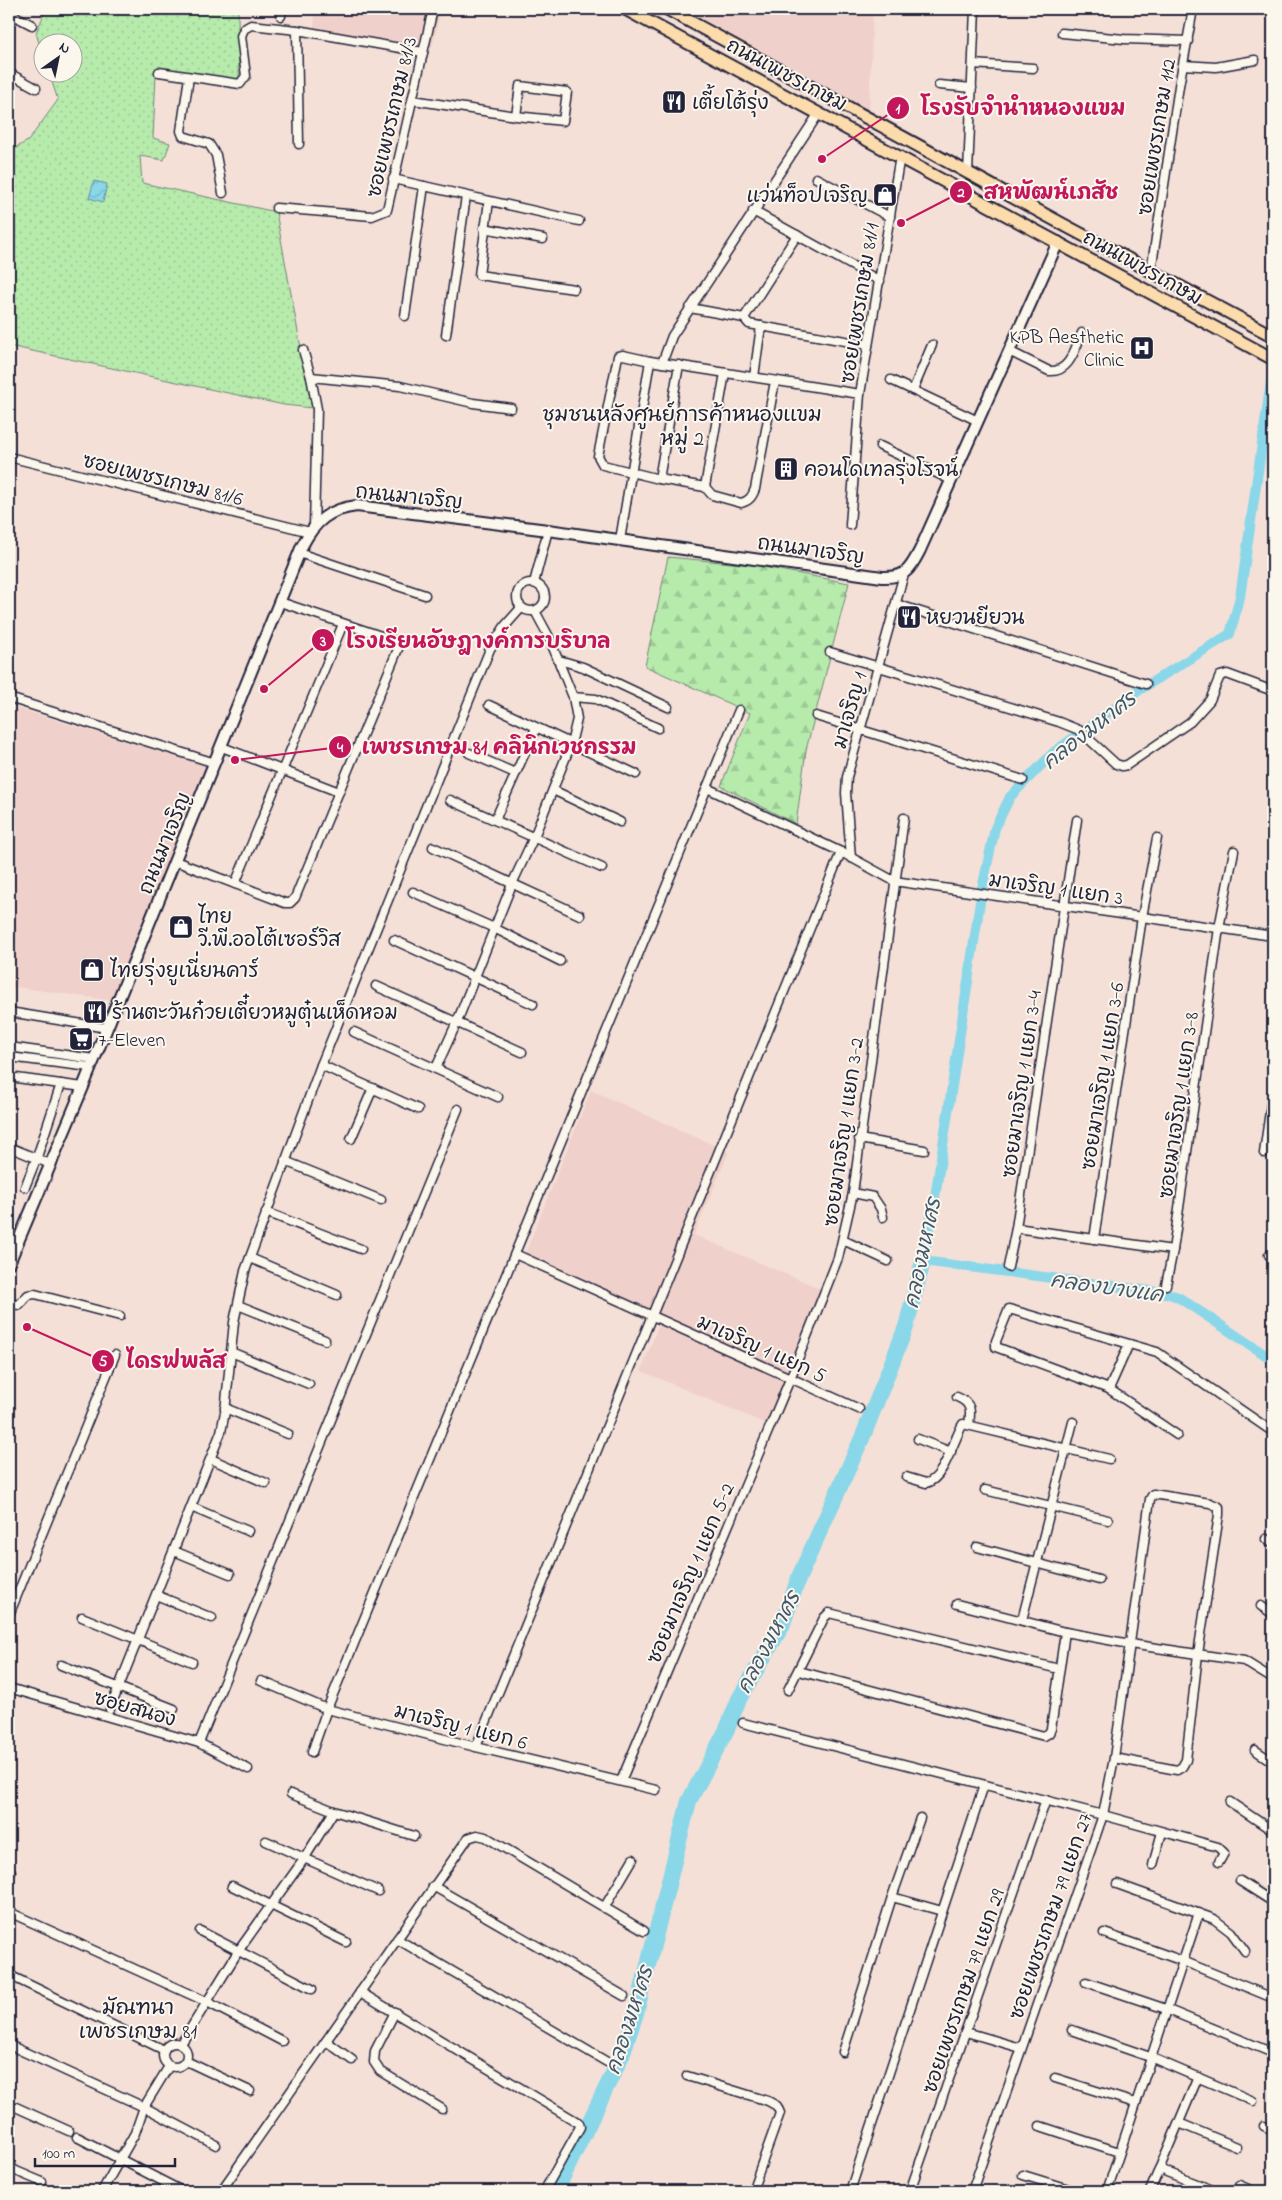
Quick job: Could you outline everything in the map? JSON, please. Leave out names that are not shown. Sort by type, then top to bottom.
[{"type":"main road","name":"ถนนเพชรเกษม","points":[[625,9],[1270,357]]},
{"type":"main road","name":"ถนนเพชรเกษม","points":[[668,9],[1066,226],[1273,336]]},
{"type":"main road","points":[[904,574],[920,550],[1066,226]]},
{"type":"main road","name":"ถนนมาเจริญ","points":[[9,1263],[176,860],[299,553],[312,529],[330,513],[342,507],[357,506],[548,530],[882,577],[894,578],[904,574]]},
{"type":"street","name":"ซอยเพชรเกษม 81/3","points":[[276,208],[372,216],[387,210],[432,9]]},
{"type":"street","points":[[968,173],[975,9]]},
{"type":"street","name":"ซอยเพชรเกษม 112","points":[[1151,271],[1183,65],[1194,9]]},
{"type":"street","points":[[9,13],[32,25]]},
{"type":"street","points":[[159,72],[240,84],[246,76],[241,36],[244,29],[251,25],[298,30],[423,52]]},
{"type":"street","points":[[298,30],[299,144]]},
{"type":"street","points":[[1062,33],[1124,39],[1188,41]]},
{"type":"street","points":[[1183,65],[1216,67],[1255,60]]},
{"type":"street","points":[[973,64],[1033,68]]},
{"type":"street","points":[[9,73],[36,88]]},
{"type":"street","points":[[189,77],[181,131],[183,136],[209,144],[216,155],[223,193]]},
{"type":"street","points":[[939,85],[972,88]]},
{"type":"street","points":[[412,100],[516,116],[563,121],[567,92],[520,86],[516,116]]},
{"type":"street","points":[[662,363],[672,336],[818,113]]},
{"type":"street","name":"ซอยเพชรเกษม 81/1","points":[[850,525],[860,394],[900,156]]},
{"type":"street","points":[[816,178],[890,217]]},
{"type":"street","points":[[393,179],[580,221]]},
{"type":"street","points":[[405,316],[424,186]]},
{"type":"street","points":[[446,335],[466,196]]},
{"type":"street","points":[[489,202],[479,275],[574,289]]},
{"type":"street","points":[[753,211],[880,282]]},
{"type":"street","points":[[484,228],[543,240]]},
{"type":"street","points":[[744,318],[797,235]]},
{"type":"street","points":[[690,308],[744,318],[750,324],[868,345]]},
{"type":"street","points":[[754,377],[761,326]]},
{"type":"street","points":[[1009,351],[1049,371],[1054,371],[1062,368],[1070,361],[1082,333]]},
{"type":"street","points":[[913,390],[932,345]]},
{"type":"street","points":[[303,350],[311,377],[317,409],[312,529]]},
{"type":"street","points":[[775,381],[755,490],[750,499],[741,503],[712,495],[705,487],[631,473],[600,463],[598,456],[618,356],[622,355],[679,366],[860,394]]},
{"type":"street","points":[[620,540],[650,361]]},
{"type":"street","points":[[658,479],[679,366]]},
{"type":"street","points":[[705,487],[725,373]]},
{"type":"street","points":[[311,377],[400,386],[473,403],[511,408]]},
{"type":"street","points":[[891,380],[978,421]]},
{"type":"street","points":[[880,446],[951,480]]},
{"type":"street","name":"ซอยเพชรเกษม 81/6","points":[[9,457],[312,529]]},
{"type":"street","points":[[534,584],[548,530]]},
{"type":"street","points":[[299,553],[425,595]]},
{"type":"street","name":"มาเจริญ 1","points":[[851,858],[846,792],[847,777],[904,574]]},
{"type":"street","points":[[525,584],[534,584],[542,588],[545,597],[542,606],[530,612],[521,608],[517,600],[518,590],[525,584]]},
{"type":"street","points":[[176,860],[285,903],[290,903],[298,892],[398,649],[397,643],[393,640],[280,602]]},
{"type":"street","points":[[896,604],[1146,684]]},
{"type":"street","points":[[110,1709],[221,1432],[226,1408],[238,1305],[250,1258],[320,1065],[490,649],[505,626],[521,608]]},
{"type":"street","points":[[436,1068],[457,1022],[512,884],[553,790],[571,744],[577,719],[574,697],[548,635],[535,611]]},
{"type":"street","points":[[235,884],[343,624]]},
{"type":"street","points":[[830,652],[1059,722],[1080,732],[1116,764],[1122,766],[1127,765],[1190,722],[1210,700],[1220,676],[1227,674],[1273,691]]},
{"type":"street","points":[[559,660],[583,667],[668,707]]},
{"type":"street","points":[[574,697],[596,699],[658,728]]},
{"type":"street","points":[[9,698],[215,763]]},
{"type":"street","points":[[489,705],[636,774]]},
{"type":"street","points":[[312,1752],[327,1709],[739,710]]},
{"type":"street","points":[[816,716],[860,728],[1023,780]]},
{"type":"street","points":[[495,820],[536,728]]},
{"type":"street","points":[[222,747],[339,792]]},
{"type":"street","points":[[469,753],[515,773]]},
{"type":"street","name":"มาเจริญ 1 แยก 3","points":[[707,788],[841,852],[894,881],[1273,936]]},
{"type":"street","points":[[553,790],[620,822]]},
{"type":"street","points":[[450,800],[602,868]]},
{"type":"street","name":"ซอยมาเจริญ 1 แยก 3-2","points":[[790,1379],[844,1240],[853,1192],[904,818]]},
{"type":"street","name":"ซอยมาเจริญ 1 แยก 3-4","points":[[1008,1267],[1016,1228],[1077,820]]},
{"type":"street","name":"ซอยมาเจริญ 1 แยก 3-6","points":[[1094,1238],[1142,917],[1157,838]]},
{"type":"street","points":[[433,847],[580,915]]},
{"type":"street","name":"ซอยมาเจริญ 1 แยก 3-8","points":[[1166,1285],[1173,1250],[1219,928],[1234,851]]},
{"type":"street","points":[[476,1747],[841,852]]},
{"type":"street","points":[[413,892],[494,928],[560,961]]},
{"type":"street","points":[[394,940],[533,1004]]},
{"type":"street","points":[[376,986],[522,1052]]},
{"type":"street","points":[[9,1012],[107,1028]]},
{"type":"street","points":[[354,1032],[498,1097]]},
{"type":"street","points":[[9,1047],[92,1063]]},
{"type":"street","points":[[9,1057],[92,1063]]},
{"type":"street","points":[[320,1065],[418,1109]]},
{"type":"street","points":[[9,1077],[83,1087]]},
{"type":"street","points":[[25,1187],[61,1084]]},
{"type":"street","points":[[351,1139],[373,1088]]},
{"type":"street","points":[[1264,1153],[1273,1090]]},
{"type":"street","points":[[199,1743],[458,1109]]},
{"type":"street","points":[[859,1139],[924,1150]]},
{"type":"street","points":[[9,1147],[50,1164]]},
{"type":"street","points":[[285,1161],[381,1200]]},
{"type":"street","points":[[853,1192],[873,1197],[881,1209],[882,1217]]},
{"type":"street","points":[[266,1212],[361,1249]]},
{"type":"street","points":[[1016,1228],[1173,1250]]},
{"type":"street","points":[[844,1240],[888,1261]]},
{"type":"street","name":"มาเจริญ 1 แยก 5","points":[[515,1254],[859,1409]]},
{"type":"street","points":[[250,1258],[337,1295]]},
{"type":"street","points":[[9,1303],[19,1305],[28,1295],[35,1294],[120,1316]]},
{"type":"street","points":[[238,1305],[325,1340]]},
{"type":"street","points":[[1177,1435],[1109,1389],[996,1348],[996,1341],[1009,1309],[1156,1352],[1273,1432]]},
{"type":"street","points":[[1109,1389],[1129,1344]]},
{"type":"street","points":[[232,1352],[309,1384]]},
{"type":"street","points":[[9,1614],[115,1355]]},
{"type":"street","name":"ซอยมาเจริญ 1 แยก 5-2","points":[[621,1780],[790,1379]]},
{"type":"street","points":[[957,1397],[965,1400],[969,1405],[969,1425]]},
{"type":"street","points":[[226,1408],[288,1434]]},
{"type":"street","points":[[1022,1620],[1050,1505],[1073,1422]]},
{"type":"street","points":[[906,1477],[930,1482],[938,1474],[951,1452],[963,1424],[1109,1459]]},
{"type":"street","points":[[918,1439],[951,1452]]},
{"type":"street","points":[[210,1459],[266,1483]]},
{"type":"street","points":[[985,1490],[1108,1520]]},
{"type":"street","name":"ซอยเพชรเกษม 79 แยก 27","points":[[972,2191],[1103,1815],[1114,1758],[1150,1499],[1153,1494],[1219,1507],[1198,1654]]},
{"type":"street","points":[[192,1507],[248,1531]]},
{"type":"street","points":[[1266,1539],[1273,1544]]},
{"type":"street","points":[[977,1547],[1099,1580]]},
{"type":"street","points":[[174,1551],[230,1574]]},
{"type":"street","points":[[156,1595],[212,1618]]},
{"type":"street","points":[[957,1604],[1065,1632],[1244,1661],[1273,1679]]},
{"type":"street","points":[[1261,1606],[1273,1614]]},
{"type":"street","points":[[788,1690],[824,1618],[829,1613],[1059,1669]]},
{"type":"street","points":[[82,1617],[192,1662]]},
{"type":"street","points":[[799,1670],[1044,1736],[1051,1729],[1065,1632]]},
{"type":"street","points":[[1114,1758],[1177,1770],[1182,1768],[1186,1760],[1198,1654]]},
{"type":"street","points":[[61,1665],[174,1709]]},
{"type":"street","name":"มาเจริญ 1 แยก 6","points":[[261,1681],[327,1709],[656,1790]]},
{"type":"street","name":"ซอยสนอง","points":[[9,1688],[199,1743],[248,1769]]},
{"type":"street","points":[[743,1723],[1046,1800],[1218,1847],[1224,1853],[1219,1862]]},
{"type":"street","points":[[1255,1750],[1273,1762]]},
{"type":"street","points":[[850,2191],[984,1784]]},
{"type":"street","points":[[291,1794],[334,1811],[414,1836]]},
{"type":"street","name":"ซอยเพชรเกษม 79 แยก 29","points":[[910,2191],[1046,1800]]},
{"type":"street","points":[[1230,1802],[1273,1831]]},
{"type":"street","points":[[181,2044],[239,1950],[304,1859],[334,1811]]},
{"type":"street","points":[[843,2052],[892,1897],[920,1818]]},
{"type":"street","points":[[1153,1865],[1162,1832]]},
{"type":"street","points":[[221,2191],[468,1838],[477,1835],[486,1837],[644,1931]]},
{"type":"street","points":[[266,1840],[304,1859],[378,1891]]},
{"type":"street","points":[[604,1908],[633,1859]]},
{"type":"street","points":[[1240,1881],[1273,1902]]},
{"type":"street","points":[[1117,1884],[1199,1913],[1223,1924],[1245,1951]]},
{"type":"street","points":[[232,1886],[346,1942]]},
{"type":"street","points":[[433,1886],[624,1996]]},
{"type":"street","points":[[892,1897],[942,1911]]},
{"type":"street","points":[[9,1912],[207,2002],[282,2041]]},
{"type":"street","points":[[1107,2191],[1199,1913]]},
{"type":"street","points":[[200,1931],[312,1989]]},
{"type":"street","points":[[1104,1933],[1183,1961],[1273,1998]]},
{"type":"street","points":[[397,1939],[607,2062]]},
{"type":"street","points":[[9,1975],[164,2050]]},
{"type":"street","points":[[1086,1982],[1166,2009],[1273,2053]]},
{"type":"street","points":[[360,1992],[579,2122],[580,2127],[547,2186]]},
{"type":"street","points":[[395,2012],[375,2051],[374,2062],[380,2071],[442,2110]]},
{"type":"street","points":[[1072,2030],[1150,2057],[1253,2101]]},
{"type":"street","points":[[966,2032],[1021,2048]]},
{"type":"street","points":[[326,2041],[352,2060]]},
{"type":"street","points":[[171,2043],[181,2044],[187,2051],[186,2060],[178,2067],[169,2066],[163,2058],[164,2050],[171,2043]]},
{"type":"street","points":[[9,2045],[144,2107],[216,2145]]},
{"type":"street","points":[[186,2060],[250,2091]]},
{"type":"street","points":[[102,2191],[135,2133],[144,2107],[169,2066]]},
{"type":"street","points":[[688,2076],[768,2101],[777,2106],[780,2113],[752,2191]]},
{"type":"street","points":[[1150,2191],[1198,2077]]},
{"type":"street","points":[[1055,2078],[1135,2103]]},
{"type":"street","points":[[9,2104],[70,2131]]},
{"type":"street","points":[[1179,2123],[1237,2146]]},
{"type":"street","points":[[1040,2126],[1120,2152]]},
{"type":"street","points":[[1264,2126],[1273,2130]]},
{"type":"street","points":[[77,2137],[178,2189]]},
{"type":"street","points":[[9,2168],[42,2182]]},
{"type":"street","points":[[1159,2169],[1215,2191]]},
{"type":"street","points":[[1023,2175],[1074,2191]]},
{"type":"street","points":[[1238,2186],[1253,2191]]},
{"type":"shaded area","points":[[315,9],[441,9],[432,48],[314,28]]},
{"type":"shaded area","points":[[684,9],[873,9],[869,111]]},
{"type":"shaded area","points":[[9,706],[206,766],[114,1001],[9,986]]},
{"type":"shaded area","points":[[591,1090],[729,1152],[694,1235],[826,1291],[769,1425],[641,1371],[661,1318],[524,1256]]},
{"type":"green space","points":[[46,9],[236,9],[238,12],[239,79],[156,75],[153,138],[170,143],[164,160],[140,156],[142,183],[276,212],[312,408],[284,405],[9,346],[9,151],[28,141],[58,100],[52,82],[82,82],[82,32],[36,32]]},
{"type":"green space","points":[[668,557],[752,565],[849,583],[806,750],[796,824],[721,786],[750,713],[645,666]]},
{"type":"water","points":[[94,181],[107,184],[103,202],[89,198]]},
{"type":"waterway","name":"คลองมหาศร","points":[[1273,367],[1240,597],[1230,634],[1141,689],[1054,752],[1010,797],[995,828],[982,889],[936,1191],[923,1261],[1166,1293],[1178,1297],[1273,1360]]},
{"type":"waterway","name":"คลองมหาศร","points":[[556,2191],[622,2055],[636,2013],[689,1801],[727,1729],[739,1699],[782,1626],[799,1577],[863,1436],[906,1327],[923,1261]]},
{"type":"place","name":"เตี้ยโต้รุ่ง","points":[[674,102]]},
{"type":"place","name":"โรงรับจำนำหนองแขม","points":[[822,159]]},
{"type":"place","name":"แว่นท็อปเจริญ","points":[[885,195]]},
{"type":"place","name":"สหพัฒน์เภสัช","points":[[901,223]]},
{"type":"place","name":"KPB Aesthetic Clinic","points":[[1142,348]]},
{"type":"place","name":"คอนโดเทลรุ่งโรจน์","points":[[786,469]]},
{"type":"place","name":"หยวนยียวน","points":[[909,617]]},
{"type":"place","name":"โรงเรียนอัษฎางค์การบริบาล","points":[[264,689]]},
{"type":"place","name":"เพชรเกษม 81 คลินิกเวชกรรม","points":[[235,760]]},
{"type":"place","name":"ไทย วี.พี.ออโต้เซอร์วิส","points":[[181,927]]},
{"type":"place","name":"ไทยรุ่งยูเนี่ยนคาร์","points":[[92,970]]},
{"type":"place","name":"ร้านตะวันก๋วยเตี๋ยวหมูตุ๋นเห็ดหอม","points":[[95,1012]]},
{"type":"place","name":"7-Eleven","points":[[81,1039]]},
{"type":"place","name":"ไดรฟพลัส","points":[[27,1327]]},
{"type":"district","name":"ชุมชนหลังศูนย์การค้าหนองแขม หมู่ 2","points":[[682,426]]},
{"type":"district","name":"มัณฑนา เพชรเกษม 81","points":[[138,2019]]},
{"type":"water label","name":"คลองบางแค","points":[[1107,1287]]}]
